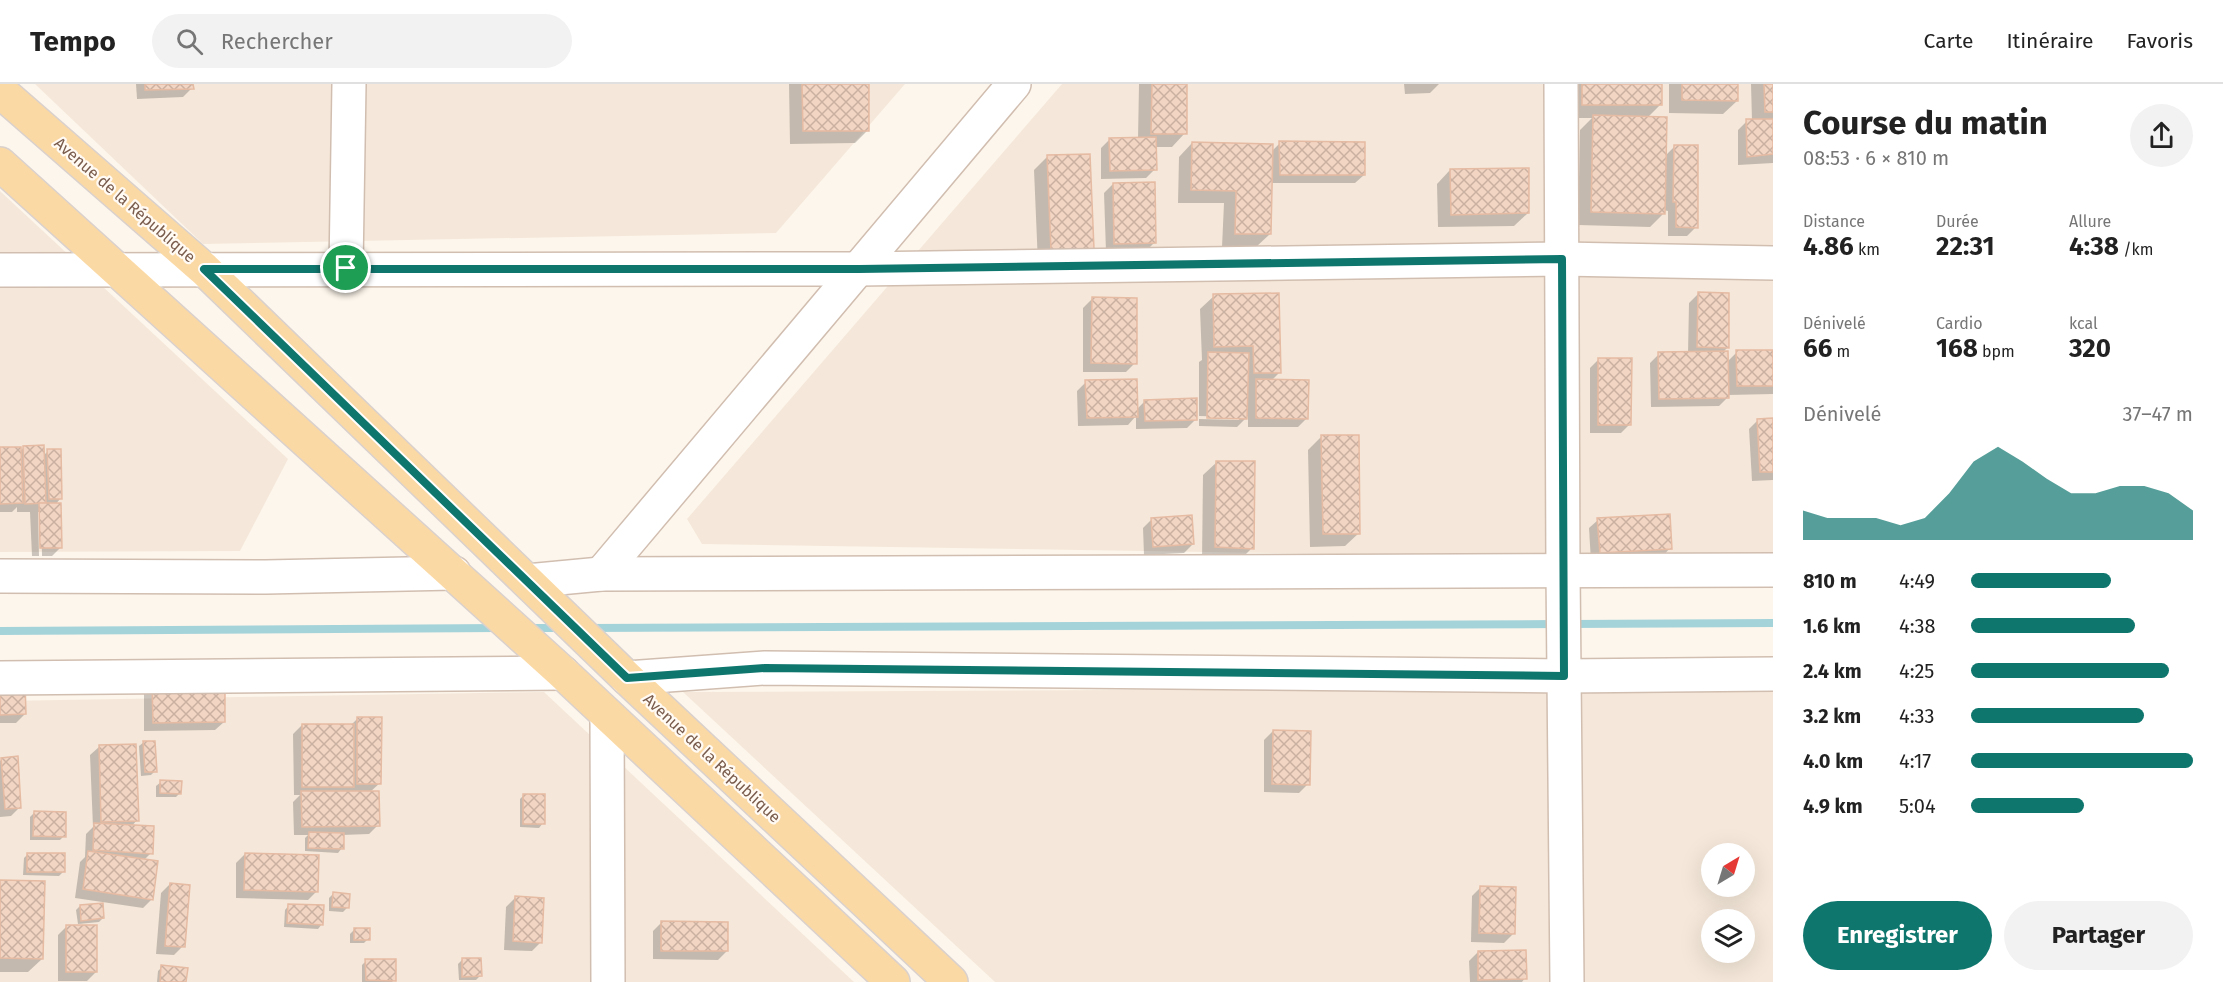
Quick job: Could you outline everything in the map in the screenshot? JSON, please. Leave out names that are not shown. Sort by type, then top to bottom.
[{"type":"main road","name":"Avenue de la République","points":[[0,91],[204,269],[627,678],[951,982]]},
{"type":"main road","points":[[0,164],[454,573],[893,982]]},
{"type":"street","points":[[346,268],[349,84]]},
{"type":"street","points":[[601,574],[1014,84]]},
{"type":"street","points":[[1561,84],[1567,982]]},
{"type":"street","points":[[0,270],[859,269],[1562,259],[1773,263]]},
{"type":"street","points":[[527,581],[601,574],[1563,587],[1773,570]]},
{"type":"street","points":[[0,576],[266,577],[454,573]]},
{"type":"street","points":[[627,678],[765,668],[1564,663],[1773,674]]},
{"type":"street","points":[[0,678],[563,673]]},
{"type":"street","points":[[607,716],[608,982]]},
{"type":"shaded area","points":[[35,84],[905,84],[776,233],[203,244]]},
{"type":"shaded area","points":[[1062,84],[1773,84],[1773,556],[1578,558],[702,544],[687,519]]},
{"type":"shaded area","points":[[0,191],[288,459],[240,551],[0,552]]},
{"type":"shaded area","points":[[1773,687],[1773,982],[995,982],[683,692]]},
{"type":"shaded area","points":[[544,692],[854,982],[0,982],[0,701]]},
{"type":"building","points":[[145,84],[193,84],[194,89],[145,90]]},
{"type":"building","points":[[802,84],[869,84],[869,131],[803,131]]},
{"type":"building","points":[[1152,84],[1187,84],[1187,134],[1151,134]]},
{"type":"building","points":[[1582,84],[1662,84],[1662,105],[1582,105]]},
{"type":"building","points":[[1682,84],[1738,84],[1738,101],[1682,100]]},
{"type":"building","points":[[1764,84],[1773,84],[1773,112],[1765,112]]},
{"type":"building","points":[[1593,115],[1667,117],[1665,214],[1591,212]]},
{"type":"building","points":[[1746,119],[1773,119],[1773,154],[1747,157]]},
{"type":"building","points":[[1156,137],[1157,170],[1110,171],[1109,138]]},
{"type":"building","points":[[1279,141],[1365,142],[1365,175],[1280,175]]},
{"type":"building","points":[[1192,142],[1273,144],[1271,234],[1235,234],[1236,191],[1191,190]]},
{"type":"building","points":[[1674,145],[1698,145],[1698,228],[1676,227],[1676,202],[1673,202]]},
{"type":"building","points":[[1090,154],[1094,249],[1051,251],[1047,155]]},
{"type":"building","points":[[1529,168],[1529,213],[1451,215],[1450,169]]},
{"type":"building","points":[[1155,182],[1156,243],[1114,244],[1113,183]]},
{"type":"building","points":[[1698,292],[1729,293],[1729,348],[1697,347]]},
{"type":"building","points":[[1279,293],[1281,373],[1254,373],[1253,346],[1214,347],[1213,294]]},
{"type":"building","points":[[1092,297],[1137,298],[1137,364],[1091,363]]},
{"type":"building","points":[[1736,350],[1773,350],[1773,386],[1737,386]]},
{"type":"building","points":[[1728,351],[1729,398],[1659,399],[1658,352]]},
{"type":"building","points":[[1208,352],[1249,353],[1247,419],[1207,418]]},
{"type":"building","points":[[1598,358],[1632,358],[1631,425],[1598,425]]},
{"type":"building","points":[[1137,379],[1138,417],[1087,418],[1085,380]]},
{"type":"building","points":[[1256,379],[1309,380],[1308,419],[1256,418]]},
{"type":"building","points":[[1197,398],[1197,420],[1145,421],[1144,400]]},
{"type":"building","points":[[1773,418],[1773,472],[1760,472],[1757,419]]},
{"type":"building","points":[[1321,435],[1359,435],[1360,534],[1323,534]]},
{"type":"building","points":[[44,445],[46,503],[25,504],[23,446]]},
{"type":"building","points":[[0,447],[21,447],[23,503],[0,504]]},
{"type":"building","points":[[47,449],[61,449],[62,499],[49,499]]},
{"type":"building","points":[[1216,461],[1255,461],[1254,549],[1215,547]]},
{"type":"building","points":[[39,503],[61,503],[62,548],[40,548]]},
{"type":"building","points":[[1670,514],[1672,549],[1600,553],[1597,518]]},
{"type":"building","points":[[1192,515],[1194,544],[1153,547],[1151,518]]},
{"type":"building","points":[[25,682],[26,714],[0,715],[0,683]]},
{"type":"building","points":[[225,683],[225,722],[153,723],[152,684]]},
{"type":"building","points":[[357,717],[382,717],[381,784],[357,784]]},
{"type":"building","points":[[302,724],[354,724],[354,787],[302,787]]},
{"type":"building","points":[[1273,730],[1311,731],[1310,785],[1272,784]]},
{"type":"building","points":[[143,741],[155,741],[157,772],[145,772]]},
{"type":"building","points":[[136,744],[139,821],[101,822],[99,745]]},
{"type":"building","points":[[18,756],[21,808],[5,809],[1,758]]},
{"type":"building","points":[[160,780],[182,781],[181,794],[160,793]]},
{"type":"building","points":[[301,791],[379,791],[380,826],[302,827]]},
{"type":"building","points":[[523,794],[545,794],[545,824],[523,824]]},
{"type":"building","points":[[34,811],[66,812],[66,837],[33,836]]},
{"type":"building","points":[[94,823],[154,826],[153,854],[93,850]]},
{"type":"building","points":[[309,832],[344,833],[344,849],[308,848]]},
{"type":"building","points":[[88,851],[158,861],[153,900],[83,889]]},
{"type":"building","points":[[27,853],[65,853],[65,872],[27,872]]},
{"type":"building","points":[[245,853],[319,855],[318,892],[244,890]]},
{"type":"building","points":[[0,880],[45,881],[43,959],[0,958]]},
{"type":"building","points":[[170,883],[190,885],[185,947],[165,946]]},
{"type":"building","points":[[1480,886],[1516,887],[1515,934],[1479,933]]},
{"type":"building","points":[[333,892],[350,894],[349,908],[332,907]]},
{"type":"building","points":[[515,896],[544,898],[542,943],[513,941]]},
{"type":"building","points":[[103,903],[104,918],[81,921],[80,905]]},
{"type":"building","points":[[288,904],[324,905],[323,925],[287,923]]},
{"type":"building","points":[[661,921],[728,922],[728,951],[661,951]]},
{"type":"building","points":[[66,925],[97,925],[97,972],[66,972]]},
{"type":"building","points":[[354,928],[370,928],[370,940],[354,940]]},
{"type":"building","points":[[1526,950],[1527,979],[1478,980],[1478,951]]},
{"type":"building","points":[[462,958],[481,958],[482,976],[462,977]]},
{"type":"building","points":[[365,959],[396,959],[396,981],[366,980]]},
{"type":"building","points":[[161,965],[188,968],[186,982],[160,982]]},
{"type":"waterway","points":[[1569,624],[1773,623]]},
{"type":"waterway","points":[[588,628],[1557,624]]},
{"type":"waterway","points":[[0,631],[501,628]]},
{"type":"waterway","points":[[528,628],[561,628]]},
{"type":"route","points":[[1562,259],[1564,676],[765,668],[627,678],[204,269],[346,268],[859,269],[1562,259]]}]
